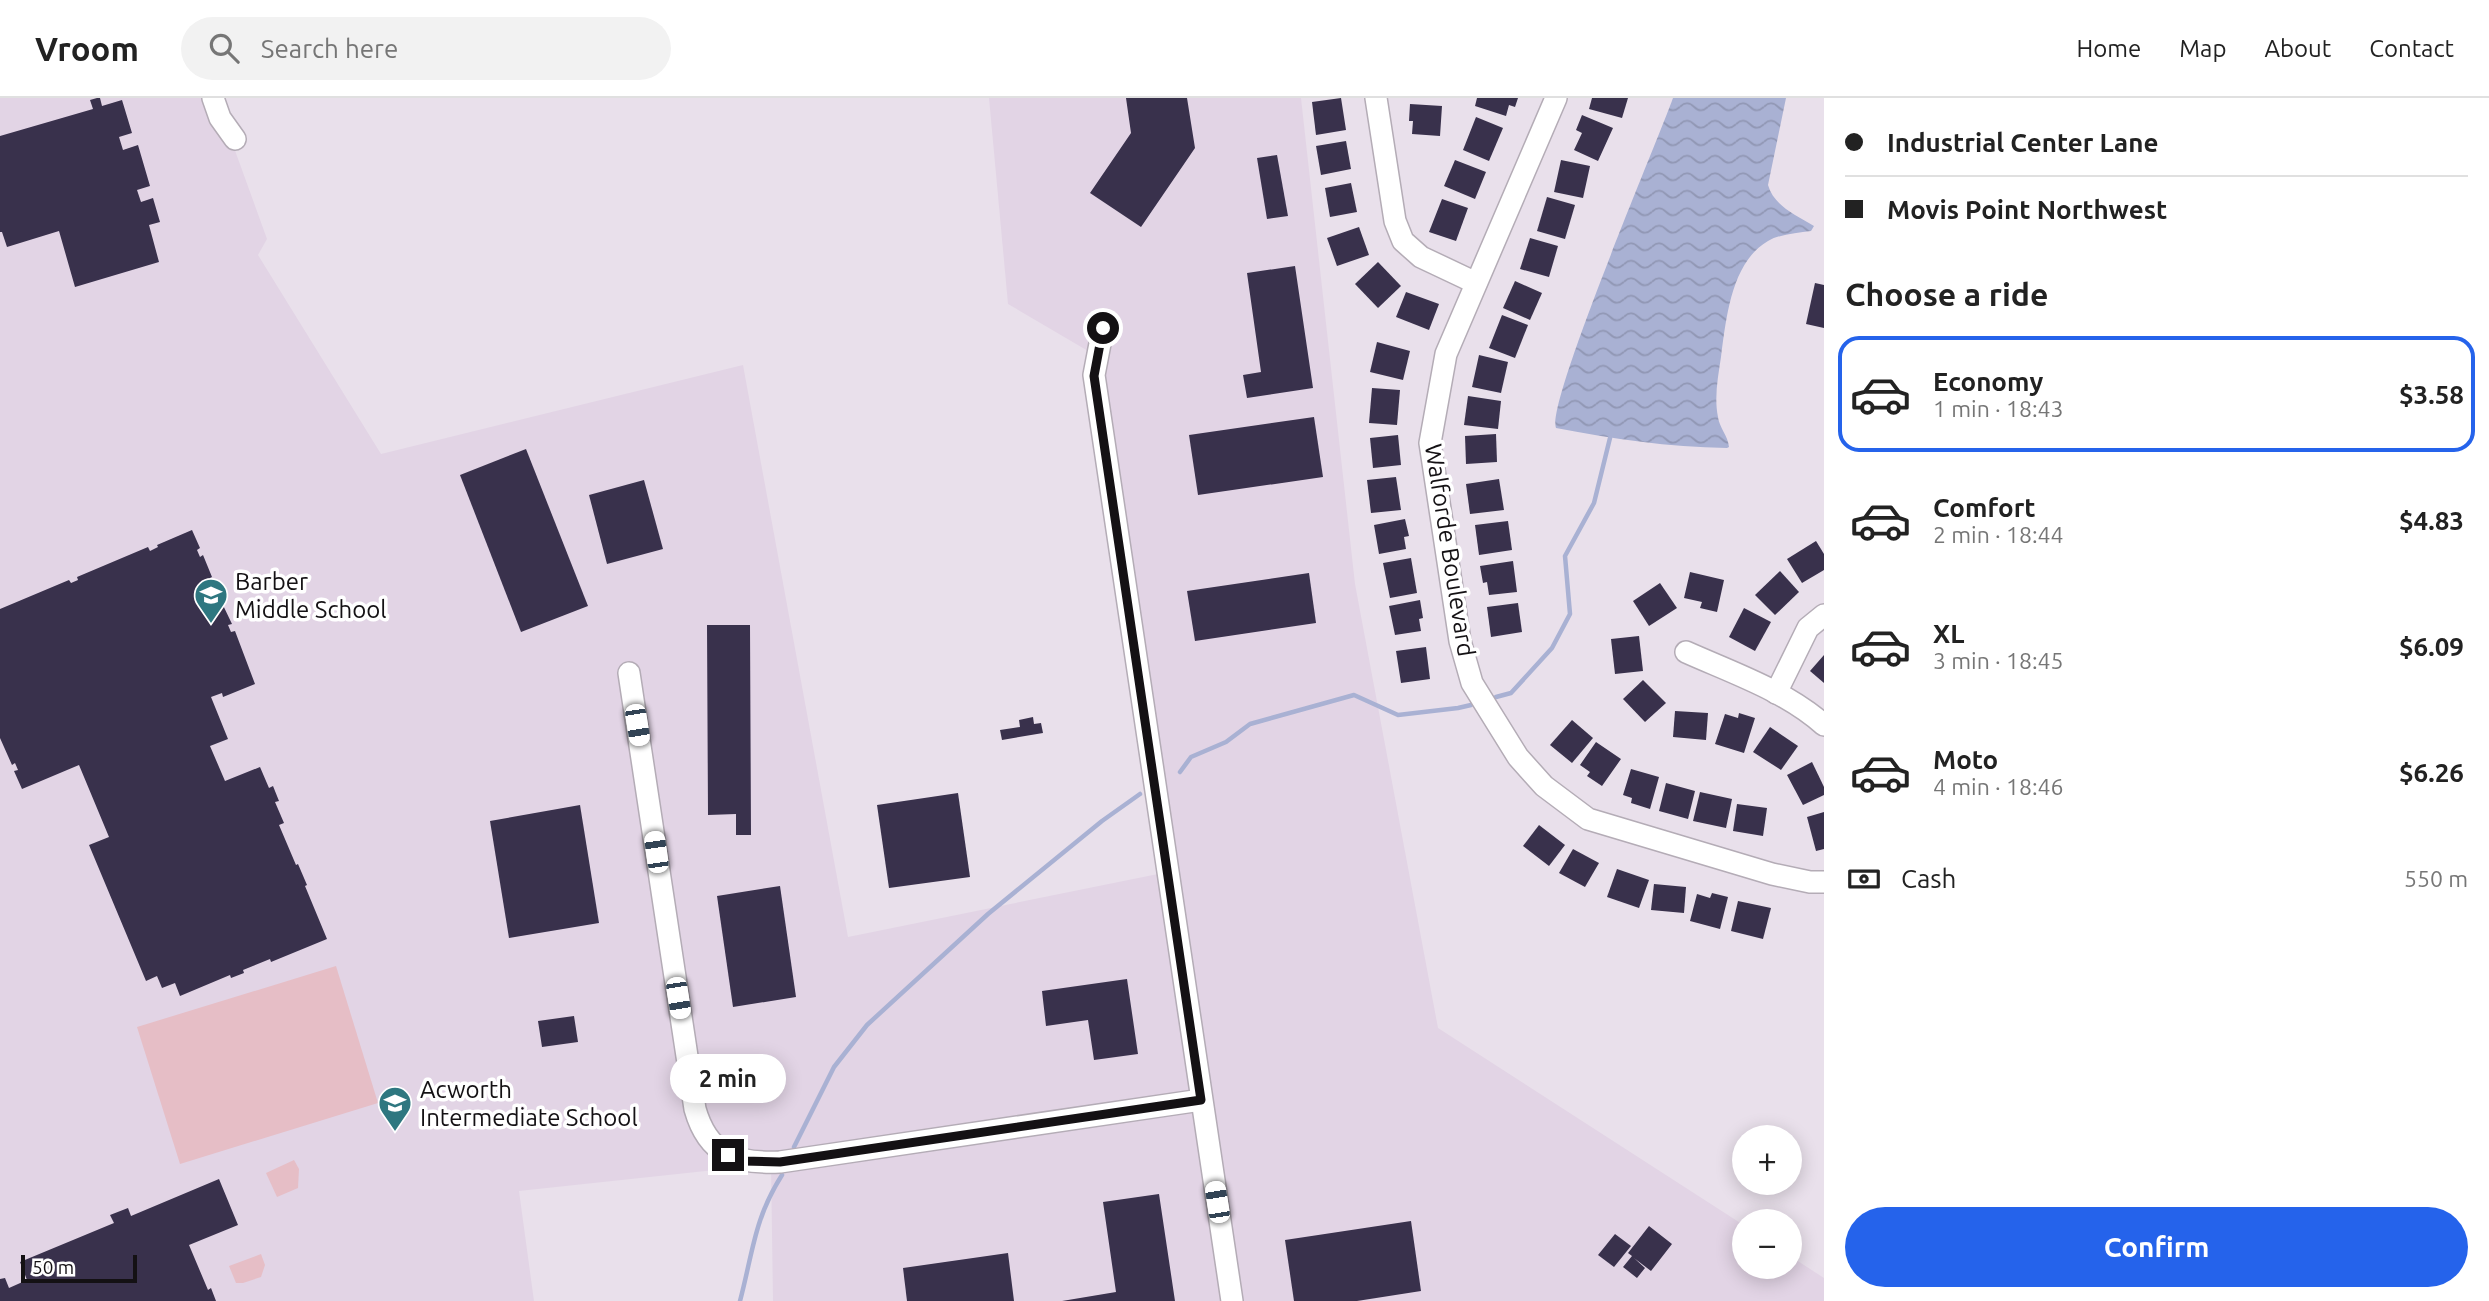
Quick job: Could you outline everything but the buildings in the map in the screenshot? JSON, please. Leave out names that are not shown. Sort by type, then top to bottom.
[{"type":"street","points":[[213,98],[220,118],[235,139]]},
{"type":"street","points":[[1376,98],[1395,221],[1403,242],[1421,257],[1476,283]]},
{"type":"street","name":"Walforde Boulevard","points":[[1556,98],[1446,354],[1430,443],[1460,640],[1472,683],[1518,757],[1544,786],[1588,819],[1772,874],[1824,883]]},
{"type":"street","points":[[1103,328],[1094,376],[1232,1301]]},
{"type":"street","points":[[1776,693],[1808,628],[1824,615]]},
{"type":"street","points":[[1686,652],[1776,693],[1807,710],[1824,725]]},
{"type":"street","points":[[629,673],[695,1109],[706,1138],[716,1147],[743,1161],[780,1162],[1201,1100]]},
{"type":"shaded area","points":[[0,98],[216,98],[267,239],[258,255],[381,454],[743,365],[848,937],[1158,874],[1100,358],[1008,304],[989,98],[1301,98],[1355,584],[1438,1028],[1732,1218],[1732,1279],[1802,1279],[1802,1264],[1824,1278],[1824,1301],[773,1301],[771,1164],[519,1191],[534,1301],[0,1301]]},
{"type":"shaded area","points":[[336,966],[378,1103],[180,1164],[137,1027]]},
{"type":"shaded area","points":[[294,1160],[299,1169],[298,1188],[277,1197],[266,1173]]},
{"type":"shaded area","points":[[261,1254],[265,1265],[261,1277],[236,1283],[229,1266]]},
{"type":"water","points":[[1673,98],[1786,98],[1768,185],[1780,204],[1814,226],[1811,231],[1783,235],[1768,241],[1756,250],[1738,277],[1725,326],[1716,402],[1720,424],[1729,447],[1727,448],[1641,442],[1556,428],[1558,408],[1584,324]]},
{"type":"waterway","points":[[1496,697],[1511,693],[1552,648],[1570,614],[1565,556],[1594,503],[1610,438]]},
{"type":"waterway","points":[[1180,772],[1191,757],[1226,742],[1250,724],[1354,695],[1398,715],[1471,705]]},
{"type":"waterway","points":[[794,1147],[834,1067],[867,1025],[988,914],[1102,821],[1140,794]]},
{"type":"waterway","points":[[740,1301],[760,1221],[782,1175]]},
{"type":"place","name":"Barber Middle School","points":[[211,625]]},
{"type":"place","name":"Acworth Intermediate School","points":[[395,1133]]},
{"type":"route","points":[[728,1155],[743,1161],[780,1162],[1201,1100],[1094,376],[1103,328]]}]
